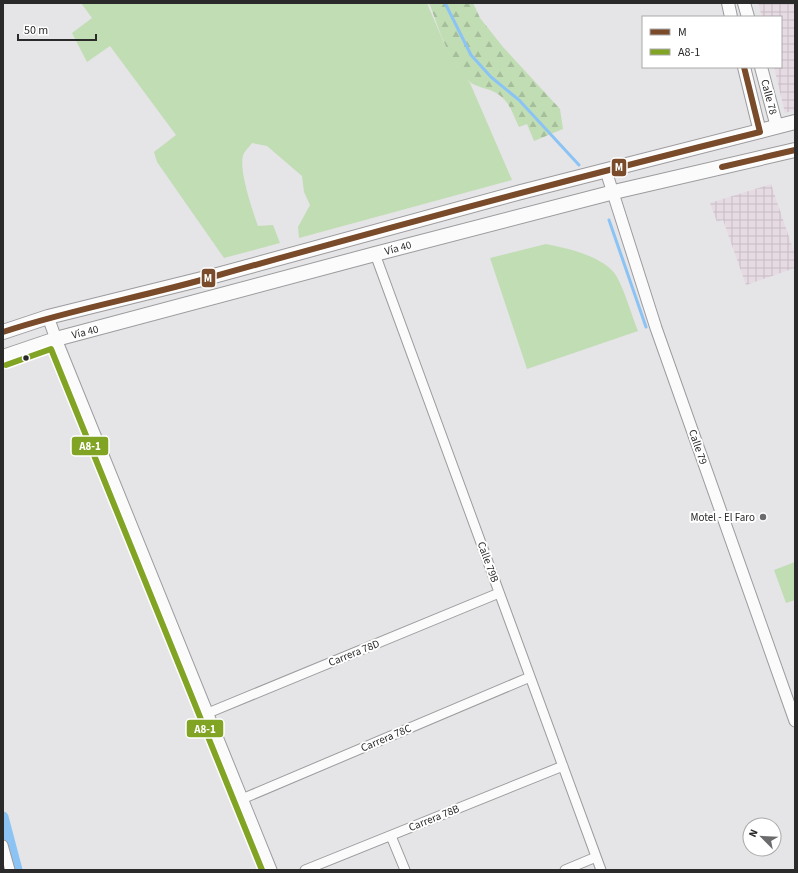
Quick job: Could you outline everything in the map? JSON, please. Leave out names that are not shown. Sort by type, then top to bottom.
[{"type":"highway","name":"Vía 40","points":[[3,332],[48,317],[218,275],[521,192],[795,122]]},
{"type":"highway","name":"Vía 40","points":[[3,357],[56,339],[375,254],[614,192],[795,150]]},
{"type":"highway","points":[[218,275],[225,294]]},
{"type":"main road","points":[[728,3],[731,16]]},
{"type":"main road","points":[[744,3],[748,16]]},
{"type":"main road","name":"Calle 78","points":[[744,68],[760,132]]},
{"type":"main road","name":"Calle 78","points":[[761,68],[777,127]]},
{"type":"street","name":"Calle 79","points":[[606,171],[614,192],[656,328],[795,721]]},
{"type":"street","name":"Calle 79B","points":[[375,254],[601,870]]},
{"type":"street","points":[[48,317],[271,870]]},
{"type":"street","name":"Carrera 78D","points":[[208,713],[499,593]]},
{"type":"street","name":"Carrera 78C","points":[[242,799],[530,676]]},
{"type":"street","name":"Carrera 78B","points":[[304,870],[563,766]]},
{"type":"street","points":[[391,836],[405,870]]},
{"type":"street","points":[[3,845],[10,870]]},
{"type":"street","points":[[565,870],[596,857]]},
{"type":"shaded area","points":[[758,3],[795,3],[795,110],[785,113],[774,68],[782,68],[782,16],[762,16]]},
{"type":"shaded area","points":[[771,184],[795,255],[795,268],[746,285],[723,220],[717,222],[710,203]]},
{"type":"green space","points":[[81,3],[427,3],[444,43],[457,67],[470,83],[512,180],[299,238],[298,227],[310,205],[304,192],[302,176],[267,146],[252,143],[244,153],[242,160],[244,179],[258,226],[273,225],[280,243],[224,258],[157,162],[154,152],[176,135],[110,46],[87,62],[72,33],[92,18]]},
{"type":"green space","points":[[427,3],[473,3],[480,18],[503,47],[560,109],[563,129],[534,141],[527,124],[519,127],[509,105],[501,97],[490,90],[470,82],[463,75],[451,57],[441,36],[430,5]]},
{"type":"green space","points":[[546,244],[585,254],[612,270],[617,277],[626,297],[638,331],[527,369],[490,258]]},
{"type":"green space","points":[[795,562],[795,600],[786,603],[774,570]]},
{"type":"waterway","points":[[445,3],[471,55],[491,77],[519,100],[579,165]]},
{"type":"waterway","points":[[609,220],[646,327]]},
{"type":"waterway","points":[[3,817],[17,870]]},
{"type":"transit line","name":"M","points":[[3,332],[55,317],[186,284],[486,202],[760,132],[744,68]]},
{"type":"transit line","name":"M","points":[[722,167],[795,150]]},
{"type":"transit line","name":"A8-1","points":[[6,365],[51,349],[262,870]]},
{"type":"place","name":"Motel - El Faro","points":[[763,517]]}]
